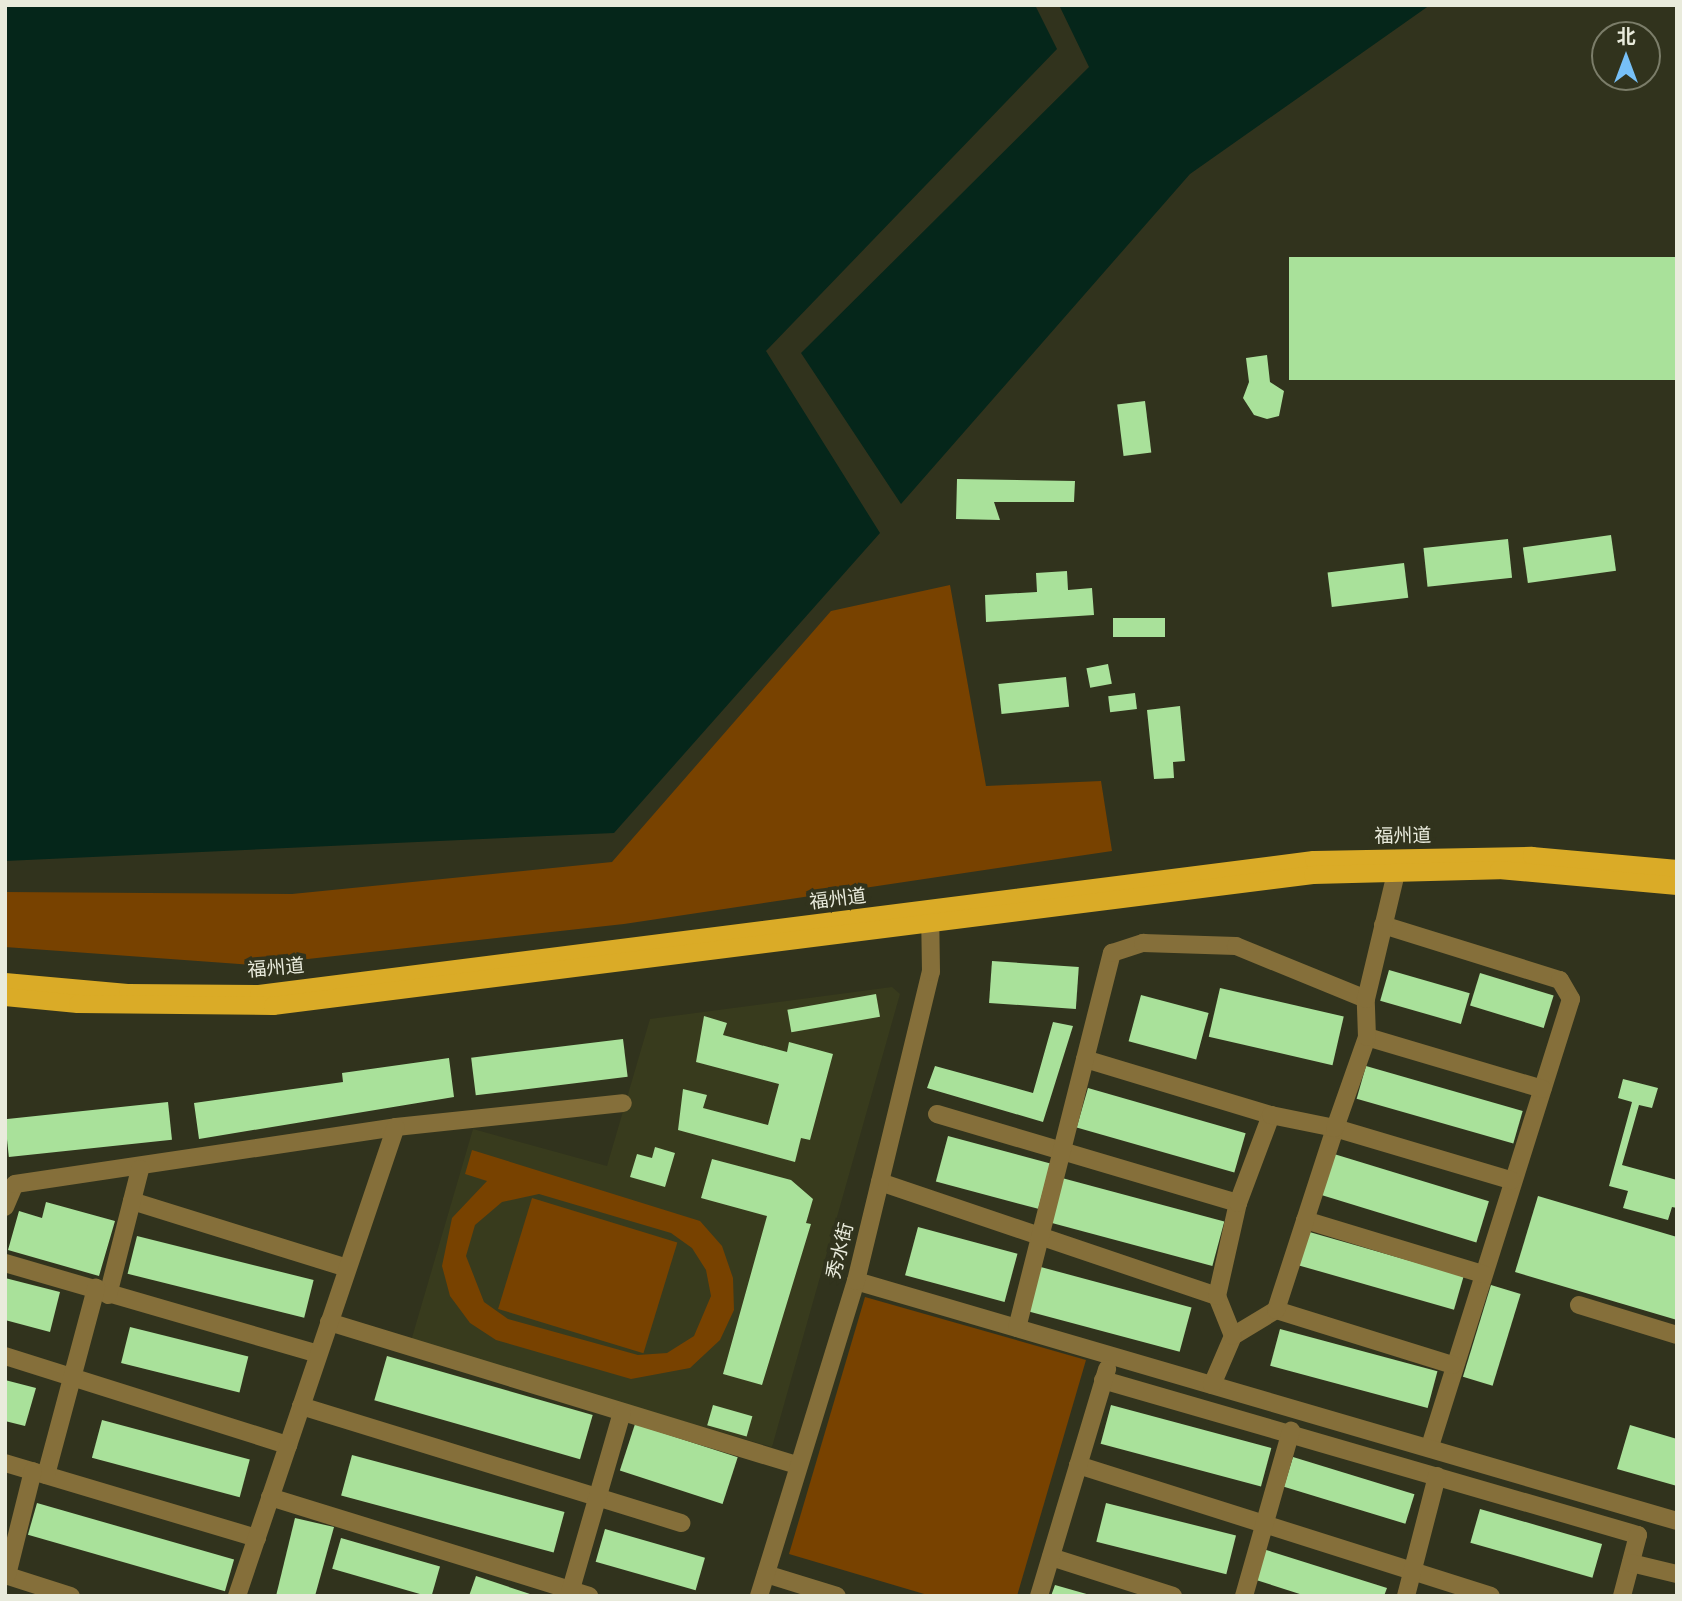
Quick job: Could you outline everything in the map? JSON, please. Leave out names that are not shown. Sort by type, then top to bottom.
[{"type":"main road","name":"福州道","points":[[5,997],[78,1004],[273,1006],[932,918],[1314,860],[1532,856],[1677,869]]},
{"type":"main road","name":"福州道","points":[[5,982],[128,993],[258,994],[1313,875],[1499,870],[1677,886]]},
{"type":"street","points":[[1212,1385],[1233,1336],[1276,1310],[1367,1037],[1366,999],[1396,873]]},
{"type":"street","name":"秀水街","points":[[759,1596],[856,1281],[931,972],[932,918]]},
{"type":"street","points":[[1383,925],[1560,980],[1571,999],[1511,1180],[1429,1448]]},
{"type":"street","points":[[1017,1328],[1112,953],[1143,943],[1236,946],[1366,999]]},
{"type":"street","points":[[1367,1037],[1542,1090]]},
{"type":"street","points":[[1085,1059],[1271,1115],[1335,1128],[1511,1180]]},
{"type":"street","points":[[5,1207],[15,1184],[140,1169],[396,1127],[623,1103]]},
{"type":"street","points":[[937,1114],[1238,1203]]},
{"type":"street","points":[[1233,1336],[1217,1296],[1238,1203],[1271,1115]]},
{"type":"street","points":[[237,1596],[396,1127]]},
{"type":"street","points":[[71,1596],[6,1575],[39,1473],[74,1380],[140,1169]]},
{"type":"street","points":[[880,1182],[1217,1296]]},
{"type":"street","points":[[132,1201],[347,1268]]},
{"type":"street","points":[[1305,1220],[1483,1274]]},
{"type":"street","points":[[5,1263],[318,1354]]},
{"type":"street","points":[[856,1281],[1677,1521]]},
{"type":"street","points":[[1579,1305],[1677,1335]]},
{"type":"street","points":[[1276,1310],[1453,1365]]},
{"type":"street","points":[[329,1322],[798,1465]]},
{"type":"street","points":[[5,1356],[74,1380],[288,1445]]},
{"type":"street","points":[[1040,1596],[1111,1356]]},
{"type":"street","points":[[1103,1380],[1291,1431],[1638,1535],[1622,1596]]},
{"type":"street","points":[[301,1406],[681,1523]]},
{"type":"street","points":[[570,1593],[622,1412]]},
{"type":"street","points":[[1244,1596],[1291,1431]]},
{"type":"street","points":[[5,1462],[257,1538]]},
{"type":"street","points":[[1078,1465],[1491,1596]]},
{"type":"street","points":[[1406,1596],[1437,1476]]},
{"type":"street","points":[[270,1497],[570,1593],[589,1596]]},
{"type":"street","points":[[1051,1557],[1173,1596]]},
{"type":"street","points":[[1632,1563],[1677,1574]]},
{"type":"street","points":[[766,1574],[837,1596]]},
{"type":"shaded area","points":[[5,5],[1035,5],[1057,49],[766,351],[880,533],[614,833],[5,861]]},
{"type":"shaded area","points":[[1059,5],[1430,5],[1190,174],[901,504],[801,353],[1089,67]]},
{"type":"shaded area","points":[[950,585],[986,786],[1101,781],[1112,851],[624,924],[253,965],[5,947],[5,892],[292,894],[612,862],[831,611]]},
{"type":"shaded area","points":[[892,987],[900,994],[772,1447],[411,1341],[473,1129],[607,1166],[650,1019]]},
{"type":"shaded area","points":[[472,1150],[700,1221],[722,1246],[733,1278],[734,1310],[720,1340],[690,1368],[631,1379],[496,1340],[470,1323],[450,1296],[442,1266],[452,1218],[487,1181],[465,1174]],"holes":[[[539,1194],[671,1233],[692,1248],[706,1270],[711,1296],[694,1336],[667,1353],[638,1355],[508,1319],[484,1302],[466,1256],[475,1225],[502,1202]]]},
{"type":"shaded area","points":[[532,1198],[677,1242],[643,1353],[498,1309]]},
{"type":"shaded area","points":[[865,1297],[1086,1360],[1017,1596],[931,1596],[789,1554]]},
{"type":"building","points":[[1289,257],[1677,257],[1677,380],[1289,380]]},
{"type":"building","points":[[1267,355],[1270,382],[1284,391],[1279,416],[1267,419],[1254,415],[1243,398],[1249,382],[1246,358]]},
{"type":"building","points":[[1145,401],[1151,453],[1124,456],[1117,404]]},
{"type":"building","points":[[957,479],[1075,481],[1074,502],[994,502],[1000,520],[956,519]]},
{"type":"building","points":[[1611,535],[1616,571],[1528,583],[1523,547]]},
{"type":"building","points":[[1508,539],[1512,578],[1428,587],[1423,548]]},
{"type":"building","points":[[1404,563],[1408,598],[1332,607],[1328,572]]},
{"type":"building","points":[[1067,571],[1068,590],[1092,588],[1094,615],[986,622],[985,595],[1037,592],[1036,573]]},
{"type":"building","points":[[1113,618],[1165,618],[1165,637],[1113,637]]},
{"type":"building","points":[[1108,664],[1112,684],[1090,688],[1086,668]]},
{"type":"building","points":[[1066,677],[1069,707],[1002,714],[998,684]]},
{"type":"building","points":[[1135,693],[1137,709],[1110,712],[1108,696]]},
{"type":"building","points":[[1180,706],[1185,761],[1173,762],[1174,778],[1154,779],[1147,710]]},
{"type":"building","points":[[992,961],[1079,967],[1076,1009],[989,1003]]},
{"type":"building","points":[[1389,970],[1470,993],[1461,1024],[1380,1001]]},
{"type":"building","points":[[1480,973],[1554,996],[1544,1028],[1470,1006]]},
{"type":"building","points":[[1220,988],[1344,1017],[1332,1065],[1209,1037]]},
{"type":"building","points":[[876,994],[880,1017],[791,1032],[787,1010]]},
{"type":"building","points":[[1141,995],[1209,1013],[1196,1059],[1129,1041]]},
{"type":"building","points":[[704,1016],[727,1023],[723,1035],[787,1052],[789,1042],[833,1054],[810,1140],[801,1138],[795,1162],[678,1130],[683,1089],[707,1095],[703,1108],[768,1125],[779,1084],[696,1062]]},
{"type":"building","points":[[1053,1022],[1073,1026],[1043,1122],[927,1088],[935,1066],[1033,1093]]},
{"type":"building","points":[[623,1039],[628,1077],[476,1095],[471,1058]]},
{"type":"building","points":[[449,1058],[454,1097],[199,1139],[194,1103],[343,1082],[342,1073]]},
{"type":"building","points":[[1366,1066],[1523,1111],[1513,1144],[1357,1099]]},
{"type":"building","points":[[1623,1079],[1658,1088],[1652,1108],[1639,1105],[1622,1165],[1677,1180],[1677,1208],[1672,1207],[1668,1220],[1623,1208],[1628,1191],[1609,1186],[1632,1102],[1618,1098]]},
{"type":"building","points":[[1088,1088],[1246,1133],[1234,1173],[1077,1127]]},
{"type":"building","points":[[168,1102],[172,1140],[9,1157],[5,1119]]},
{"type":"building","points":[[948,1136],[1050,1163],[1038,1209],[936,1181]]},
{"type":"building","points":[[655,1147],[675,1153],[665,1187],[630,1177],[637,1154],[652,1158]]},
{"type":"building","points":[[1334,1154],[1489,1201],[1476,1242],[1321,1195]]},
{"type":"building","points":[[712,1159],[791,1180],[813,1199],[806,1223],[811,1224],[762,1385],[723,1374],[767,1216],[701,1198]]},
{"type":"building","points":[[1062,1178],[1224,1221],[1212,1266],[1050,1222]]},
{"type":"building","points":[[1538,1196],[1677,1237],[1677,1320],[1515,1272]]},
{"type":"building","points":[[46,1202],[115,1221],[99,1276],[8,1250],[19,1211],[42,1218]]},
{"type":"building","points":[[918,1227],[1017,1254],[1005,1302],[905,1275]]},
{"type":"building","points":[[1306,1231],[1464,1276],[1454,1310],[1296,1265]]},
{"type":"building","points":[[137,1236],[314,1280],[304,1318],[128,1274]]},
{"type":"building","points":[[1037,1266],[1192,1307],[1180,1352],[1025,1310]]},
{"type":"building","points":[[5,1278],[60,1292],[50,1332],[5,1320]]},
{"type":"building","points":[[1491,1285],[1521,1294],[1493,1386],[1463,1377]]},
{"type":"building","points":[[130,1327],[248,1357],[239,1392],[121,1363]]},
{"type":"building","points":[[1280,1329],[1437,1371],[1428,1408],[1270,1366]]},
{"type":"building","points":[[387,1356],[593,1415],[580,1459],[374,1400]]},
{"type":"building","points":[[5,1380],[36,1388],[25,1426],[5,1421]]},
{"type":"building","points":[[713,1405],[752,1416],[747,1436],[707,1425]]},
{"type":"building","points":[[1111,1405],[1271,1448],[1261,1487],[1101,1444]]},
{"type":"building","points":[[102,1420],[250,1460],[240,1497],[92,1458]]},
{"type":"building","points":[[635,1424],[738,1457],[723,1504],[620,1471]]},
{"type":"building","points":[[1630,1425],[1677,1439],[1677,1486],[1617,1469]]},
{"type":"building","points":[[352,1455],[565,1512],[554,1553],[341,1496]]},
{"type":"building","points":[[1293,1457],[1414,1494],[1405,1524],[1284,1487]]},
{"type":"building","points":[[37,1503],[234,1560],[225,1591],[28,1535]]},
{"type":"building","points":[[1106,1503],[1236,1535],[1226,1574],[1096,1542]]},
{"type":"building","points":[[1480,1509],[1602,1544],[1592,1578],[1470,1543]]},
{"type":"building","points":[[295,1518],[334,1527],[315,1596],[276,1596]]},
{"type":"building","points":[[605,1529],[705,1558],[696,1590],[596,1562]]},
{"type":"building","points":[[341,1538],[440,1566],[432,1596],[332,1569]]},
{"type":"building","points":[[1263,1549],[1387,1588],[1384,1596],[1306,1596],[1253,1579]]},
{"type":"building","points":[[476,1576],[533,1595],[533,1596],[469,1596]]},
{"type":"building","points":[[1055,1585],[1090,1595],[1090,1596],[1051,1596]]}]
